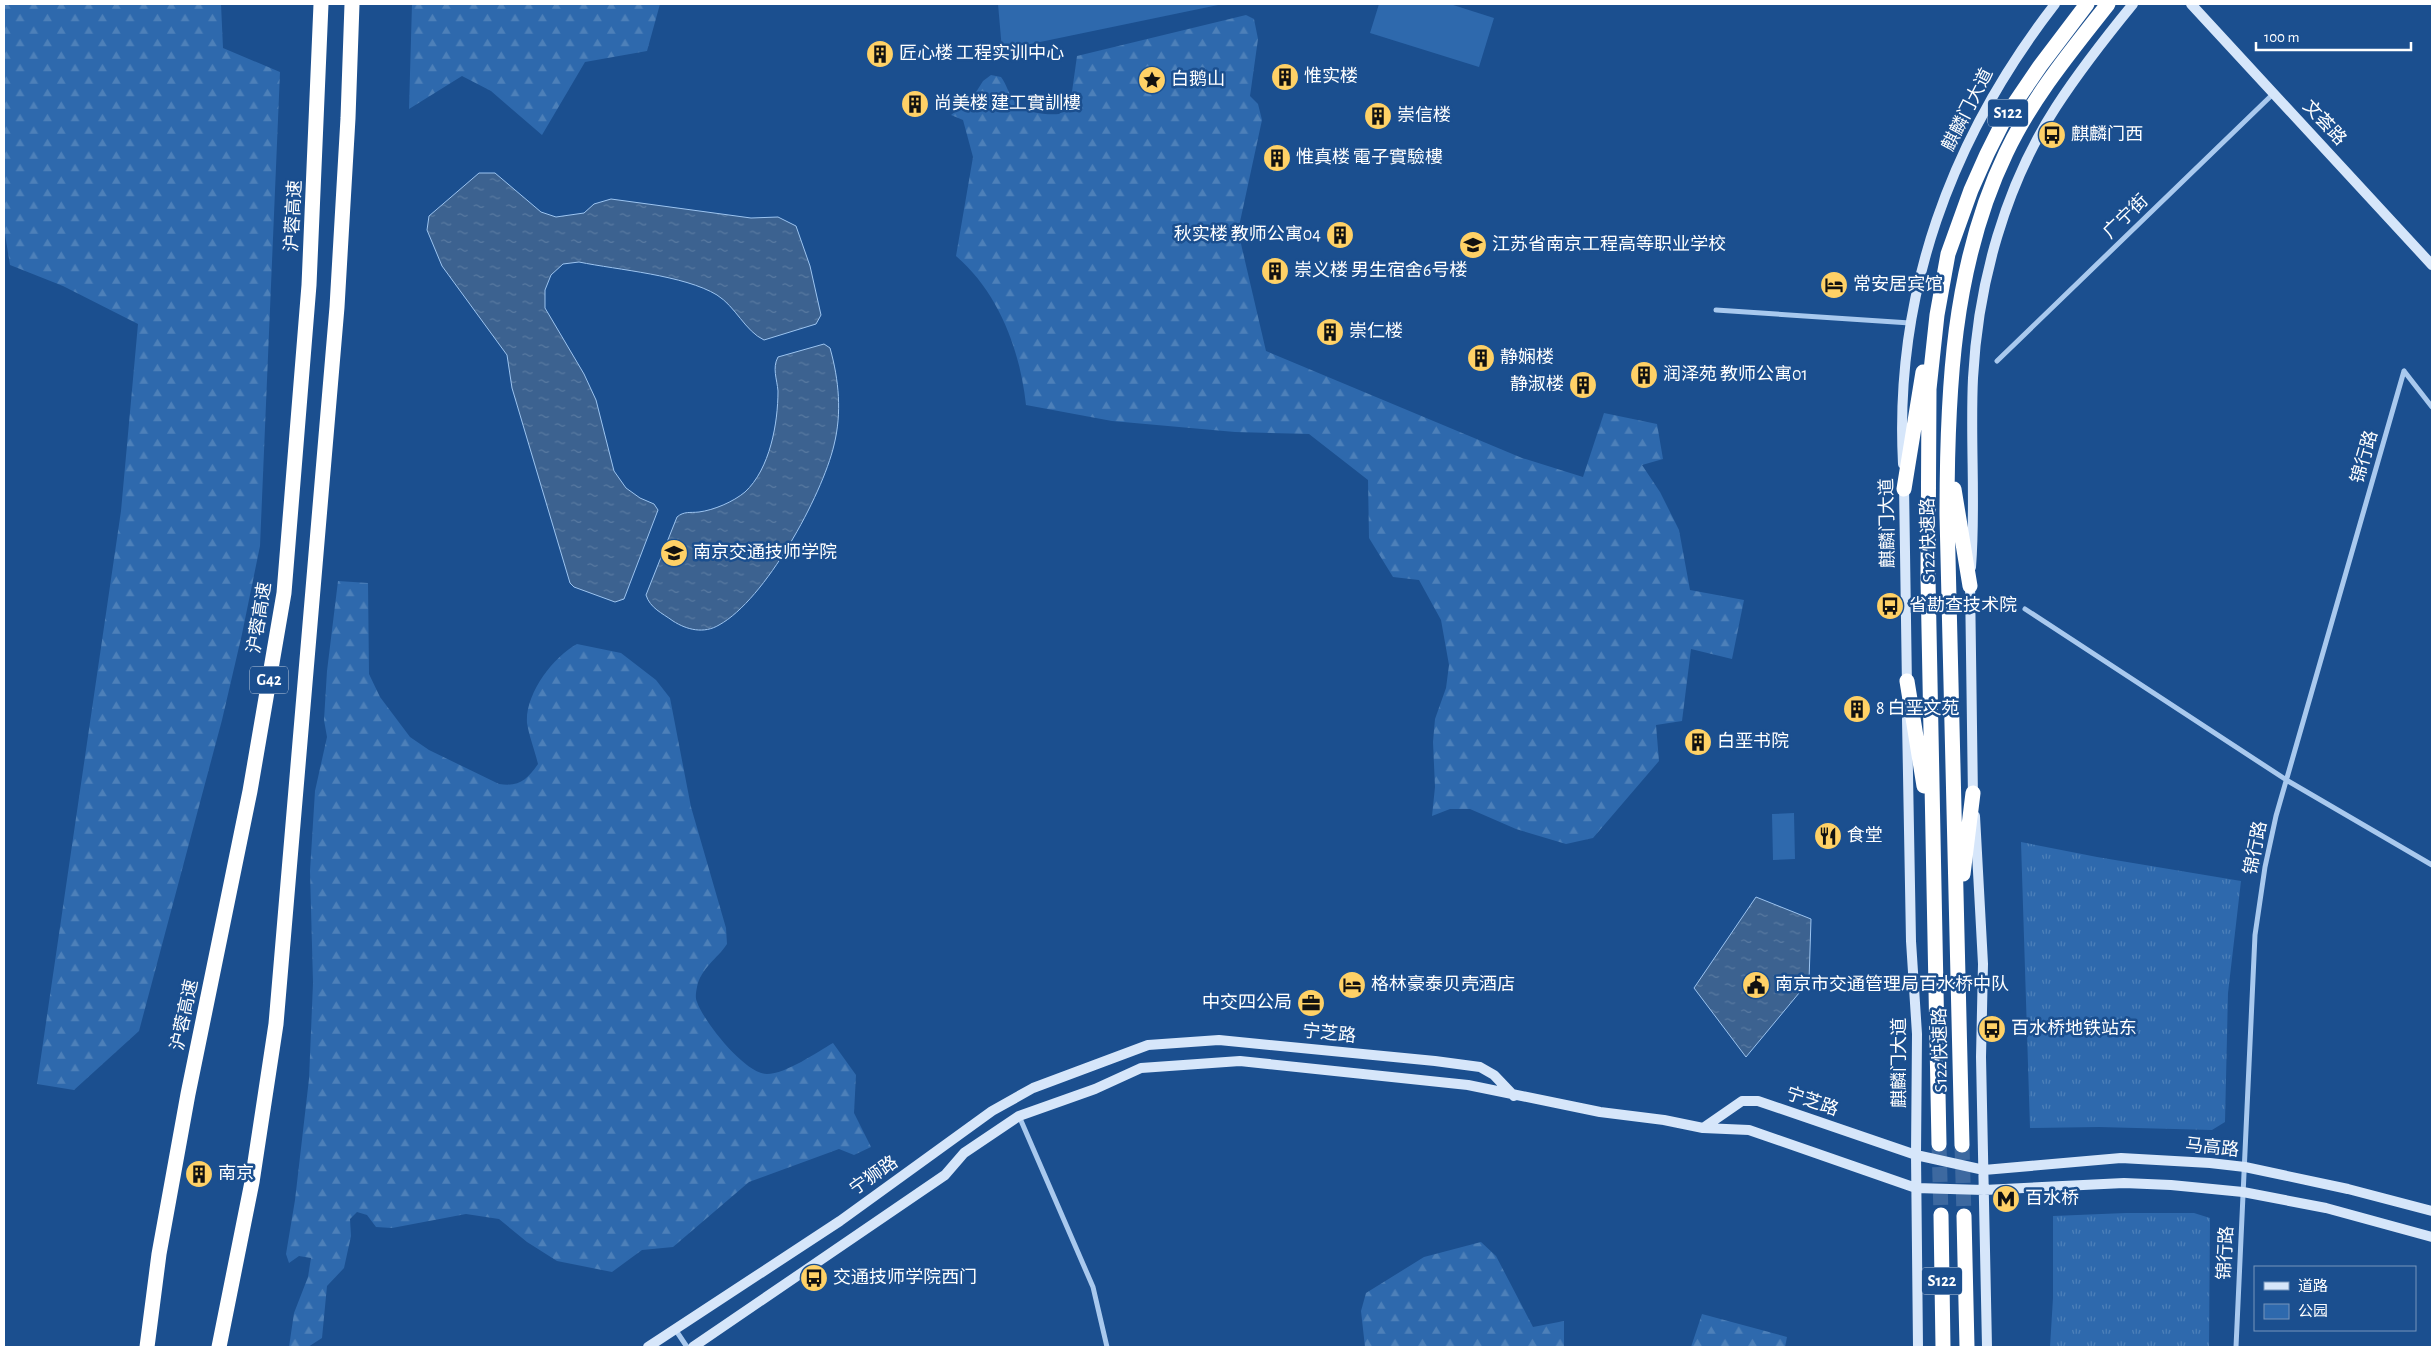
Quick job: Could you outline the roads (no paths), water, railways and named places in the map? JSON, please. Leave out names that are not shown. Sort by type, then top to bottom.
[{"type":"highway","name":"沪蓉高速","points":[[147,1347],[159,1254],[188,1094],[250,790],[284,593],[309,285],[322,4]]},
{"type":"highway","name":"G42","points":[[219,1347],[252,1182],[276,1024],[337,307],[348,118],[352,4]]},
{"type":"highway","name":"S122快速路","points":[[1939,1144],[1938,1016],[1931,829],[1928,452],[1929,389],[1937,315],[1948,254],[1971,190],[1987,154],[2011,109],[2087,4]]},
{"type":"highway","name":"S122快速路","points":[[1962,1145],[1947,448],[1951,377],[1966,272],[1974,239],[2005,154],[2055,71],[2108,4]]},
{"type":"highway","points":[[1904,489],[1918,390],[1937,315]]},
{"type":"highway","points":[[1947,448],[1970,586]]},
{"type":"highway","points":[[1907,681],[1931,829]]},
{"type":"highway","points":[[1957,925],[1973,793]]},
{"type":"highway","name":"S122","points":[[1940,1215],[1944,1347]]},
{"type":"highway","name":"S122","points":[[1964,1216],[1967,1347]]},
{"type":"main road","name":"麒麟门大道","points":[[1918,1347],[1917,1034],[1911,941],[1902,441],[1903,391],[1910,323],[1928,246],[1968,139],[2018,52],[2054,4]]},
{"type":"main road","points":[[1987,1347],[1981,1056],[1983,964],[1979,868],[1973,793],[1970,586],[1973,544],[1974,376],[1979,322],[1991,259],[2017,180],[2056,107],[2091,56],[2133,4]]},
{"type":"main road","name":"文荟路","points":[[2191,4],[2432,265]]},
{"type":"main road","name":"宁芝路","points":[[1130,1051],[1148,1046],[1219,1040],[1435,1060],[1480,1067],[1494,1075],[1514,1096]]},
{"type":"main road","name":"宁狮路","points":[[648,1347],[840,1221],[992,1111],[1033,1088],[1130,1051]]},
{"type":"main road","name":"宁芝路","points":[[1019,1116],[1095,1089],[1141,1068],[1240,1061],[1449,1083],[1600,1112],[1664,1120],[1703,1128],[1749,1130],[1916,1188],[1984,1190]]},
{"type":"main road","name":"宁芝路","points":[[1703,1128],[1742,1101],[1758,1101],[1916,1155],[1984,1170]]},
{"type":"main road","points":[[693,1347],[944,1175],[964,1153],[1019,1116]]},
{"type":"main road","name":"马高路","points":[[1984,1170],[2121,1158],[2172,1160],[2245,1167],[2348,1189],[2432,1211]]},
{"type":"main road","points":[[1984,1190],[2124,1183],[2171,1185],[2242,1192],[2326,1208],[2432,1237]]},
{"type":"street","name":"广宁街","points":[[1997,361],[2274,93]]},
{"type":"street","points":[[1716,310],[1910,323]]},
{"type":"street","name":"锦行路","points":[[2236,1347],[2255,935],[2265,867],[2276,816],[2288,781],[2404,371],[2432,407]]},
{"type":"street","points":[[2025,609],[2288,781],[2432,865]]},
{"type":"street","points":[[1019,1116],[1093,1287],[1107,1347]]},
{"type":"street","points":[[675,1329],[687,1347]]},
{"type":"water","points":[[479,173],[495,173],[541,212],[556,217],[584,213],[594,204],[611,199],[751,218],[778,217],[796,226],[810,266],[821,315],[816,324],[764,340],[751,331],[724,300],[703,288],[687,283],[650,274],[579,262],[563,264],[551,275],[545,290],[545,308],[584,374],[596,400],[614,471],[626,488],[640,498],[654,504],[658,510],[624,599],[615,602],[574,587],[570,583],[512,388],[507,355],[442,266],[427,230],[429,216]]},
{"type":"water","points":[[824,344],[830,348],[836,372],[838,421],[828,466],[804,518],[772,571],[755,594],[737,612],[713,628],[696,630],[678,624],[653,607],[646,595],[677,517],[685,513],[705,511],[723,505],[740,496],[754,482],[761,471],[774,431],[778,404],[775,369],[778,357]]},
{"type":"water","points":[[1756,897],[1811,919],[1809,981],[1746,1057],[1694,988]]},
{"type":"tunnel","points":[[1939,1144],[1941,1215]]},
{"type":"tunnel","points":[[1962,1145],[1964,1216]]},
{"type":"place","name":"匠心楼 工程实训中心","points":[[880,54]]},
{"type":"place","name":"惟实楼","points":[[1285,77]]},
{"type":"place","name":"白鹅山","points":[[1152,80]]},
{"type":"place","name":"尚美楼 建工實訓樓","points":[[915,104]]},
{"type":"place","name":"崇信楼","points":[[1378,116]]},
{"type":"place","name":"麒麟门西","points":[[2052,135]]},
{"type":"place","name":"惟真楼 電子實驗樓","points":[[1277,158]]},
{"type":"place","name":"秋实楼 教师公寓04","points":[[1340,235]]},
{"type":"place","name":"江苏省南京工程高等职业学校","points":[[1473,245]]},
{"type":"place","name":"崇义楼 男生宿舍6号楼","points":[[1275,271]]},
{"type":"place","name":"常安居宾馆","points":[[1834,285]]},
{"type":"place","name":"崇仁楼","points":[[1330,332]]},
{"type":"place","name":"静娴楼","points":[[1481,358]]},
{"type":"place","name":"润泽苑 教师公寓01","points":[[1644,375]]},
{"type":"place","name":"静淑楼","points":[[1583,385]]},
{"type":"place","name":"南京交通技师学院","points":[[674,553]]},
{"type":"place","name":"省勘查技术院","points":[[1890,606]]},
{"type":"place","name":"8 白垩文苑","points":[[1857,709]]},
{"type":"place","name":"白垩书院","points":[[1698,742]]},
{"type":"place","name":"食堂","points":[[1828,836]]},
{"type":"place","name":"格林豪泰贝壳酒店","points":[[1352,985]]},
{"type":"place","name":"南京市交通管理局百水桥中队","points":[[1756,985]]},
{"type":"place","name":"中交四公局","points":[[1311,1003]]},
{"type":"place","name":"百水桥地铁站东","points":[[1992,1029]]},
{"type":"place","name":"南京","points":[[199,1174]]},
{"type":"place","name":"百水桥","points":[[2006,1199]]},
{"type":"place","name":"交通技师学院西门","points":[[814,1278]]}]
